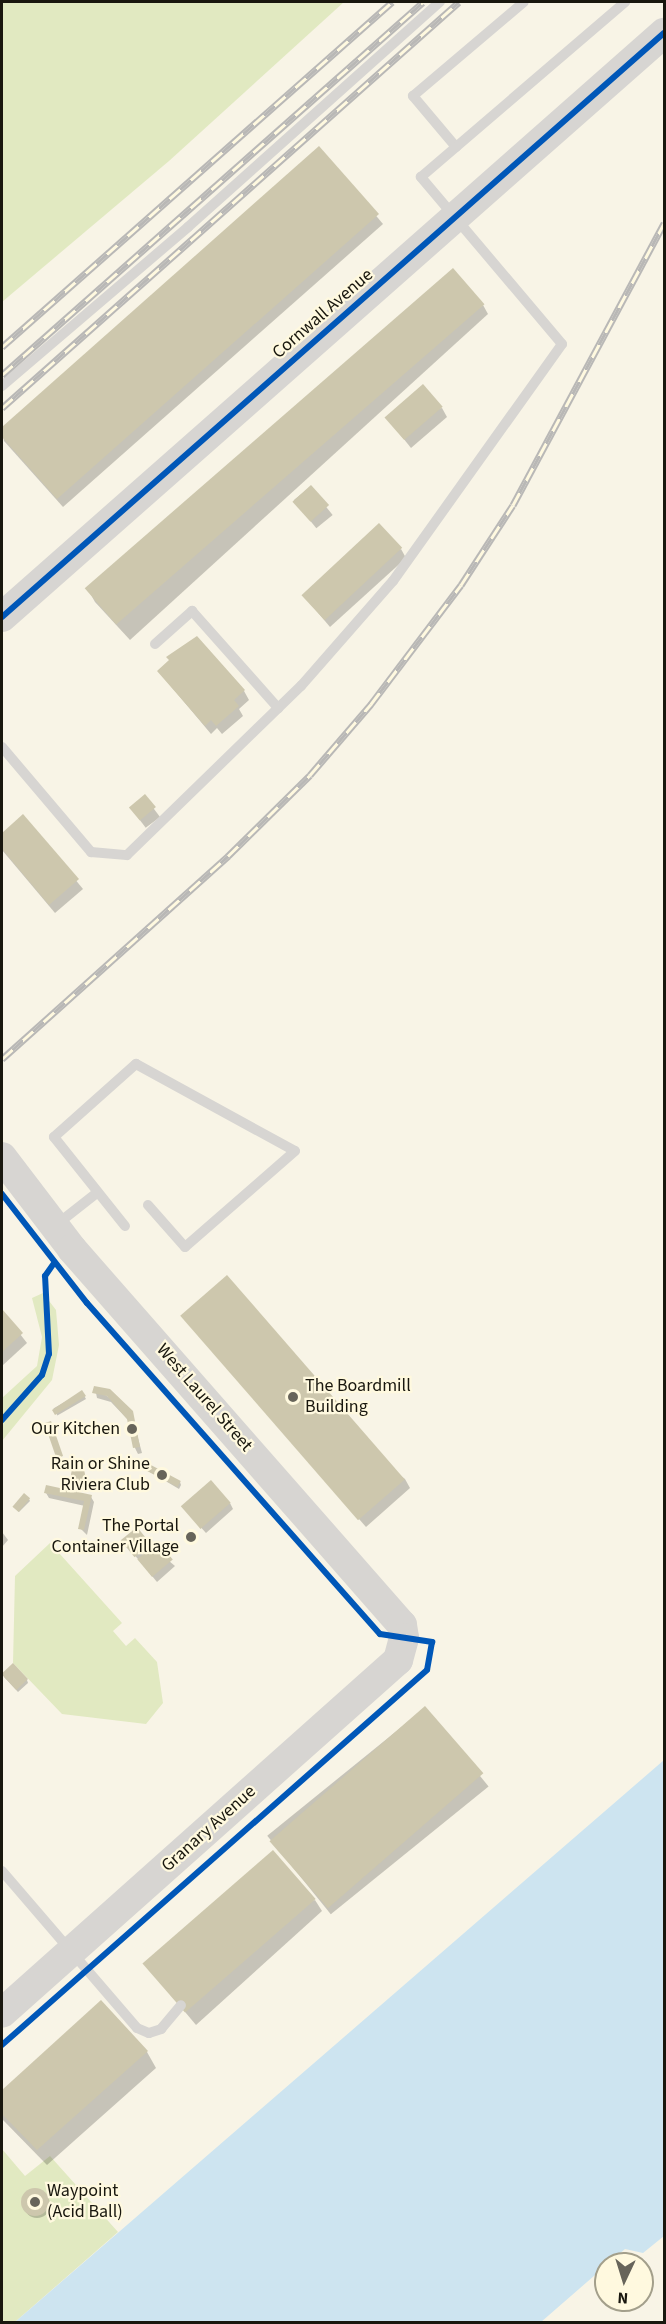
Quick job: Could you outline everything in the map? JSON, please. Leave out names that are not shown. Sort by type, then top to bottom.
[{"type":"street","name":"Cornwall Avenue","points":[[2,617],[664,33]]},
{"type":"street","name":"West Laurel Street","points":[[2,1157],[72,1249],[402,1624],[404,1638]]},
{"type":"street","name":"Granary Avenue","points":[[2,2013],[398,1660],[404,1638]]},
{"type":"lane","points":[[2,386],[188,227],[440,2]]},
{"type":"lane","points":[[456,147],[413,96],[524,2]]},
{"type":"lane","points":[[2,747],[91,852],[127,855],[279,708],[393,581],[562,344],[421,177],[625,2]]},
{"type":"lane","points":[[155,644],[192,611],[279,708]]},
{"type":"lane","points":[[125,1226],[54,1137],[136,1064],[295,1151],[185,1247],[148,1205]]},
{"type":"lane","points":[[56,1225],[98,1191]]},
{"type":"lane","points":[[2,1871],[143,2031],[160,2029],[181,2005]]},
{"type":"green space","points":[[2,2],[344,2],[169,161],[2,302]]},
{"type":"green space","points":[[43,1293],[56,1310],[59,1345],[52,1380],[2,1441],[2,1398],[37,1366],[42,1337],[32,1298]]},
{"type":"green space","points":[[50,1543],[122,1623],[113,1631],[126,1646],[135,1638],[157,1662],[163,1703],[146,1724],[62,1714],[13,1663],[15,1576]]},
{"type":"green space","points":[[2,2149],[25,2176],[50,2156],[118,2232],[15,2322],[2,2322]]},
{"type":"water","points":[[664,1760],[664,2236],[644,2252],[625,2249],[622,2252],[594,2252],[594,2276],[541,2322],[15,2322]]},
{"type":"building","points":[[319,146],[379,214],[57,499],[2,437],[2,427]]},
{"type":"building","points":[[453,268],[484,304],[116,624],[85,588]]},
{"type":"building","points":[[423,384],[443,407],[404,440],[385,417]]},
{"type":"building","points":[[311,485],[329,505],[310,522],[292,502]]},
{"type":"building","points":[[379,523],[402,548],[325,620],[301,595]]},
{"type":"building","points":[[197,636],[245,690],[234,700],[239,706],[216,726],[211,720],[205,726],[157,671],[169,660],[166,657]]},
{"type":"building","points":[[145,794],[156,807],[140,821],[129,807]]},
{"type":"building","points":[[23,814],[79,879],[49,905],[2,849],[2,833]]},
{"type":"building","name":"The Boardmill Building","points":[[227,1275],[405,1480],[358,1520],[180,1316]]},
{"type":"building","points":[[2,1309],[23,1333],[2,1352]]},
{"type":"building","points":[[94,1386],[110,1389],[133,1411],[140,1447],[133,1448],[127,1419],[107,1396],[92,1393]]},
{"type":"building","points":[[82,1390],[86,1396],[55,1415],[52,1410]]},
{"type":"building","points":[[51,1421],[63,1456],[56,1458],[44,1423]]},
{"type":"building","points":[[149,1464],[181,1481],[177,1487],[146,1470]]},
{"type":"building","points":[[75,1467],[81,1467],[85,1474],[81,1481],[75,1481],[71,1477],[71,1471]]},
{"type":"building","points":[[211,1480],[231,1503],[200,1529],[181,1506]]},
{"type":"building","points":[[46,1485],[92,1495],[84,1530],[78,1529],[84,1501],[44,1493]]},
{"type":"building","points":[[24,1493],[30,1498],[19,1512],[12,1507]]},
{"type":"building","points":[[137,1527],[151,1544],[135,1557],[121,1540]]},
{"type":"building","points":[[158,1542],[173,1560],[152,1577],[137,1559]]},
{"type":"building","points":[[13,1663],[28,1679],[16,1690],[2,1675]]},
{"type":"building","points":[[425,1706],[483,1773],[328,1908],[270,1841]]},
{"type":"building","points":[[273,1850],[316,1899],[185,2013],[142,1963]]},
{"type":"building","points":[[101,2000],[148,2051],[37,2150],[2,2114],[2,2090]]},
{"type":"building","name":"Waypoint (Acid Ball)","points":[[35,2188],[45,2192],[49,2202],[45,2212],[35,2216],[25,2212],[21,2202],[25,2192]]},
{"type":"railway","points":[[2,347],[392,2]]},
{"type":"railway","points":[[2,375],[423,2]]},
{"type":"railway","points":[[2,408],[459,2]]},
{"type":"railway","points":[[2,1059],[228,856],[310,775],[371,704],[461,585],[513,505],[664,223]]},
{"type":"cycle path","points":[[2,617],[664,33]]},
{"type":"cycle path","points":[[2,1194],[87,1303],[380,1634],[432,1642],[427,1670],[2,2045]]},
{"type":"cycle path","points":[[2,1420],[42,1375],[49,1354],[45,1276],[54,1263]]},
{"type":"place","name":"The Boardmill Building","points":[[293,1397]]},
{"type":"place","name":"Our Kitchen","points":[[132,1429]]},
{"type":"place","name":"Rain or Shine Riviera Club","points":[[162,1475]]},
{"type":"place","name":"The Portal Container Village","points":[[191,1537]]},
{"type":"place","name":"Waypoint (Acid Ball)","points":[[35,2202]]}]
